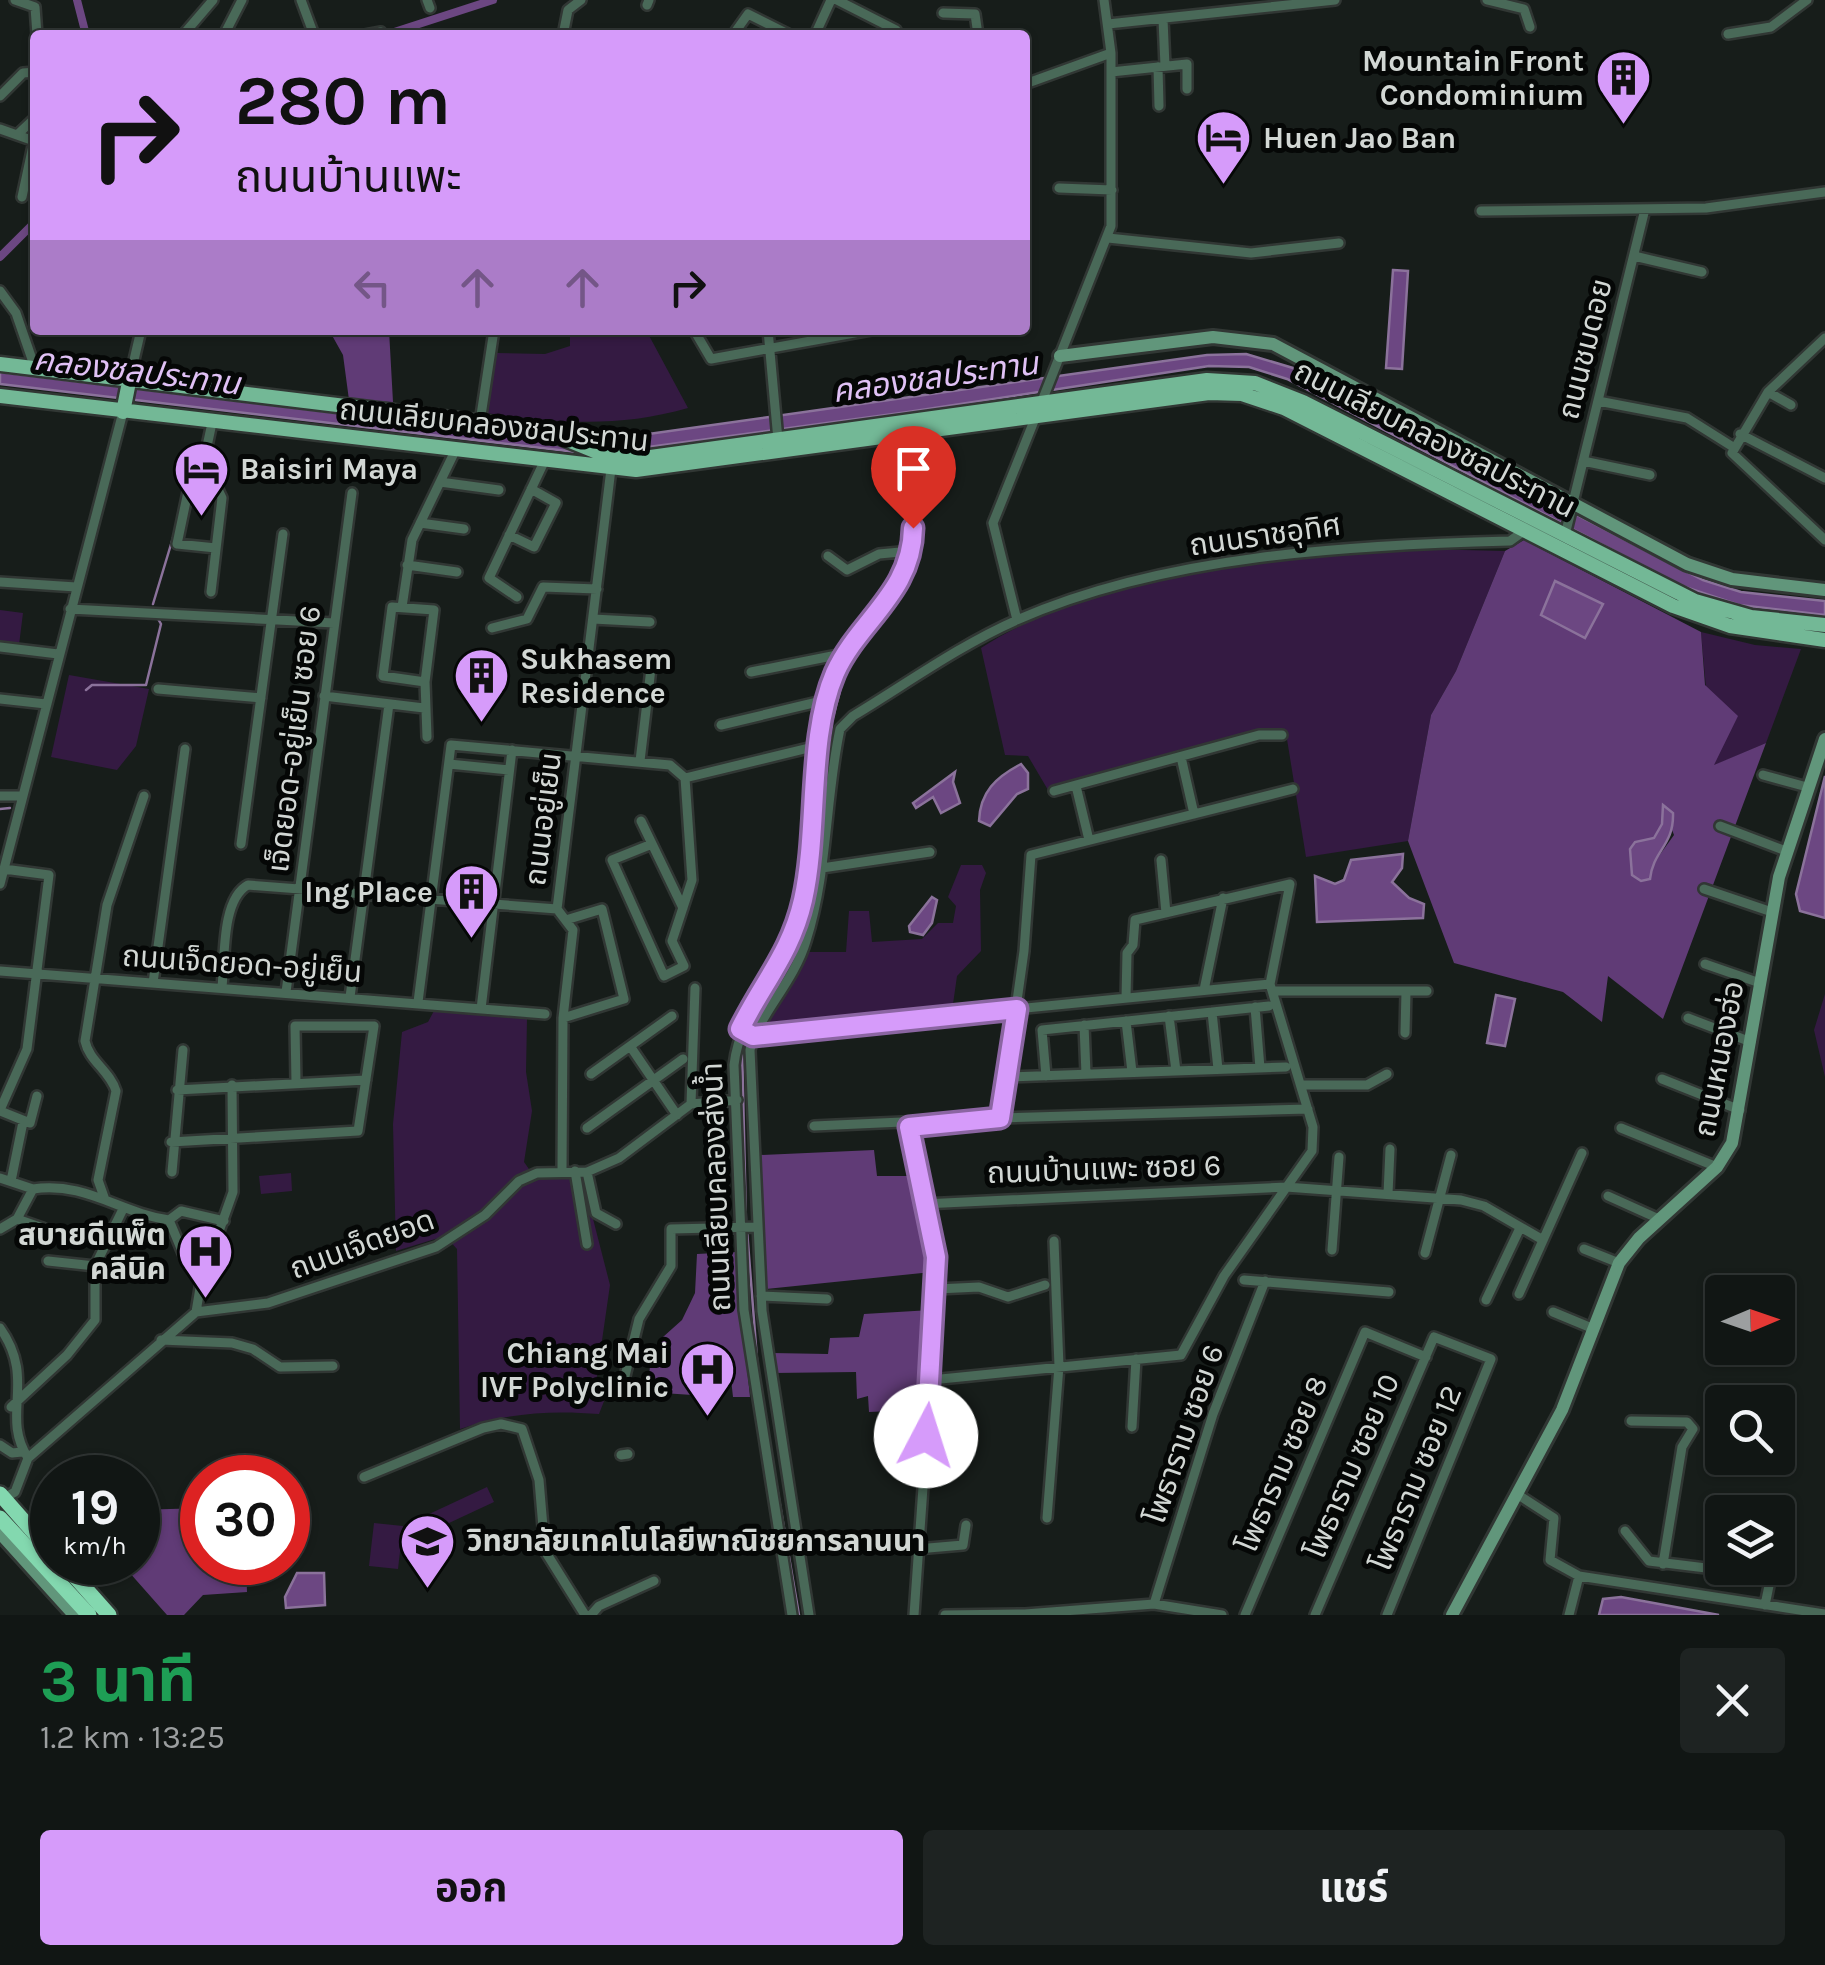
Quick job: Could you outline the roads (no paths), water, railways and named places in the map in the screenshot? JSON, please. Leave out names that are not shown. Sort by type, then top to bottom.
[{"type":"highway","points":[[2,1496],[30,1528]]},
{"type":"highway","points":[[0,1518],[89,1615]]},
{"type":"highway","points":[[82,1585],[109,1615]]},
{"type":"main road","points":[[1059,360],[1214,337],[1273,344],[1700,570],[1762,584],[1825,590]]},
{"type":"main road","name":"ถนนเลียบคลองชลประทาน","points":[[0,364],[130,377],[555,433],[612,463],[1042,401],[1065,405]]},
{"type":"main road","points":[[123,412],[130,377]]},
{"type":"main road","name":"ถนนเลียบคลองชลประทาน","points":[[0,396],[544,462],[695,465],[1030,417],[1065,405],[1209,393],[1260,398],[1527,524],[1707,620],[1825,640]]},
{"type":"main road","points":[[985,409],[1000,416],[1028,413],[1030,417]]},
{"type":"main road","name":"ถนนเลียบคลองชลประทาน","points":[[1527,524],[1565,535],[1717,609],[1825,626]]},
{"type":"main road","name":"ถนนหนองฮ่อ","points":[[1452,1615],[1562,1410],[1619,1263],[1659,1219],[1718,1167],[1732,1144],[1786,851],[1825,739]]},
{"type":"main road","points":[[0,1533],[63,1609],[74,1615]]},
{"type":"street","points":[[14,0],[35,7],[37,30]]},
{"type":"street","points":[[227,30],[242,0]]},
{"type":"street","points":[[301,0],[312,30]]},
{"type":"street","points":[[565,30],[568,10],[581,0]]},
{"type":"street","points":[[817,30],[834,0],[896,30]]},
{"type":"street","points":[[1042,401],[1108,238],[1112,190],[1111,53],[1104,0]]},
{"type":"street","points":[[1108,24],[1335,0]]},
{"type":"street","points":[[1487,0],[1524,9],[1530,27]]},
{"type":"street","points":[[1728,34],[1771,26],[1807,0]]},
{"type":"street","points":[[187,30],[209,2]]},
{"type":"street","points":[[943,13],[976,14],[978,30]]},
{"type":"street","points":[[737,30],[748,14],[780,30]]},
{"type":"street","points":[[1159,106],[1163,19]]},
{"type":"street","points":[[1030,82],[1111,53]]},
{"type":"street","points":[[1111,72],[1186,64],[1187,89]]},
{"type":"street","points":[[0,96],[24,73],[30,72]]},
{"type":"street","points":[[18,135],[30,123]]},
{"type":"street","points":[[0,129],[30,140]]},
{"type":"street","points":[[22,198],[30,160]]},
{"type":"street","points":[[1059,188],[1112,190]]},
{"type":"street","points":[[1481,211],[1741,205],[1825,192]]},
{"type":"street","name":"ถนนชมดอย","points":[[1565,535],[1645,209]]},
{"type":"street","points":[[1108,238],[1251,253],[1339,243]]},
{"type":"street","points":[[1634,256],[1702,272]]},
{"type":"street","points":[[0,291],[16,313],[35,368]]},
{"type":"street","points":[[130,377],[140,335]]},
{"type":"street","points":[[480,422],[493,335]]},
{"type":"street","points":[[697,335],[711,359],[830,335]]},
{"type":"street","points":[[768,335],[778,440]]},
{"type":"street","points":[[1825,338],[1768,392],[1732,453],[1825,540]]},
{"type":"street","points":[[1768,392],[1791,406]]},
{"type":"street","points":[[1598,402],[1687,418],[1733,447]]},
{"type":"street","points":[[0,884],[123,412]]},
{"type":"street","points":[[1016,620],[993,523],[1030,417]]},
{"type":"street","points":[[212,423],[204,460],[189,488],[177,544],[216,548]]},
{"type":"street","points":[[1740,434],[1825,478]]},
{"type":"street","name":"ถนนเลียบคลองส่งน้ำ","points":[[792,1615],[753,1382],[734,1100],[740,1029],[784,960],[796,931],[810,863],[826,700],[847,653],[884,609],[911,552],[913,516],[902,436]]},
{"type":"street","points":[[402,607],[407,565],[420,523],[455,451]]},
{"type":"street","points":[[204,460],[222,498],[211,592]]},
{"type":"street","points":[[1583,461],[1650,476]]},
{"type":"street","points":[[517,597],[488,578],[544,462]]},
{"type":"street","name":"ถนนอยู่เย็น","points":[[562,1170],[564,1018],[573,930],[570,920],[557,909],[612,463]]},
{"type":"street","points":[[440,482],[499,490]]},
{"type":"street","points":[[509,535],[534,548],[556,503],[532,490]]},
{"type":"street","name":"เจ็ดยอด-อยู่เย็น ซอย 6","points":[[286,992],[352,493]]},
{"type":"street","points":[[420,523],[464,529]]},
{"type":"street","name":"ถนนราชอุทิศ","points":[[840,728],[853,716],[1016,620],[1140,580],[1242,561],[1387,544],[1510,541],[1527,524]]},
{"type":"street","points":[[241,844],[282,534]]},
{"type":"street","points":[[828,556],[847,570],[878,554],[911,552]]},
{"type":"street","points":[[407,565],[456,572]]},
{"type":"street","points":[[0,582],[76,587]]},
{"type":"street","points":[[492,628],[527,619],[543,586],[597,589]]},
{"type":"street","points":[[70,609],[334,623]]},
{"type":"street","points":[[424,682],[383,676],[391,609],[434,610],[424,682],[428,737]]},
{"type":"street","points":[[593,619],[650,622]]},
{"type":"street","points":[[0,647],[58,654]]},
{"type":"street","points":[[751,672],[847,653]]},
{"type":"street","points":[[640,761],[652,660]]},
{"type":"street","points":[[158,689],[260,698]]},
{"type":"street","points":[[324,696],[424,708]]},
{"type":"street","points":[[0,699],[46,704]]},
{"type":"street","points":[[721,725],[826,700]]},
{"type":"street","points":[[350,997],[389,704]]},
{"type":"street","points":[[823,729],[840,728]]},
{"type":"street","name":"ถนนเลียบคลองส่งน้ำ","points":[[809,1615],[761,1296],[750,1100],[753,1036],[794,975],[813,920],[840,728]]},
{"type":"street","points":[[1054,791],[1258,735],[1282,735]]},
{"type":"street","points":[[685,778],[821,744]]},
{"type":"street","points":[[418,1002],[452,745],[670,765],[685,778],[692,866],[684,909],[672,941],[684,966],[664,976],[612,860],[652,844]]},
{"type":"street","points":[[153,982],[185,749]]},
{"type":"street","points":[[481,1009],[512,750]]},
{"type":"street","points":[[1181,757],[1194,814]]},
{"type":"street","points":[[449,764],[509,770]]},
{"type":"street","points":[[1764,774],[1806,787]]},
{"type":"street","points":[[1076,786],[1089,840]]},
{"type":"street","points":[[1000,1118],[1017,1009],[1030,855],[1293,789]]},
{"type":"street","points":[[0,796],[22,796]]},
{"type":"street","points":[[104,1197],[98,1185],[116,1091],[111,1078],[86,1046],[106,904],[144,796]]},
{"type":"street","points":[[641,820],[684,909]]},
{"type":"street","points":[[1720,826],[1786,851]]},
{"type":"street","points":[[822,868],[930,852]]},
{"type":"street","points":[[1161,860],[1166,913]]},
{"type":"street","points":[[4,869],[49,875],[27,1050],[0,1110],[23,1122],[32,1121],[38,1096]]},
{"type":"street","points":[[930,1380],[1171,1357],[1188,1348],[1224,1276],[1314,1143],[1302,1085],[1273,988],[1290,884],[1135,920],[1134,945],[1127,953],[1126,998]]},
{"type":"street","points":[[222,988],[237,892],[248,885],[557,909]]},
{"type":"street","points":[[1704,890],[1772,912]]},
{"type":"street","points":[[1204,990],[1223,898]]},
{"type":"street","points":[[564,1018],[624,999],[602,909],[570,920]]},
{"type":"street","points":[[1706,964],[1760,982]]},
{"type":"street","name":"ถนนเจ็ดยอด-อยู่เย็น","points":[[0,972],[545,1014]]},
{"type":"street","points":[[691,1104],[695,988]]},
{"type":"street","points":[[740,1029],[753,1036],[1204,990],[1427,991]]},
{"type":"street","points":[[1406,991],[1406,1033]]},
{"type":"street","points":[[1046,1076],[1042,1030],[1269,1006]]},
{"type":"street","points":[[1255,1007],[1260,1068]]},
{"type":"street","points":[[1212,1012],[1218,1069]]},
{"type":"street","points":[[591,1074],[672,1016]]},
{"type":"street","points":[[1169,1016],[1176,1071]]},
{"type":"street","points":[[1688,1018],[1751,1042]]},
{"type":"street","points":[[1126,1021],[1132,1072]]},
{"type":"street","points":[[172,1142],[358,1132],[374,1026],[296,1026],[296,1082]]},
{"type":"street","points":[[1084,1026],[1086,1074]]},
{"type":"street","points":[[630,1046],[677,1114]]},
{"type":"street","points":[[172,1172],[182,1050]]},
{"type":"street","points":[[588,1128],[683,1059]]},
{"type":"street","points":[[1008,1077],[1286,1067]]},
{"type":"street","points":[[1302,1085],[1367,1085],[1386,1074]]},
{"type":"street","points":[[1662,1079],[1740,1110]]},
{"type":"street","points":[[177,1090],[232,1084],[366,1080]]},
{"type":"street","points":[[2,1496],[12,1495],[25,1455],[196,1312],[201,1282],[233,1192],[232,1084]]},
{"type":"street","points":[[581,1171],[619,1158],[691,1104],[750,1100]]},
{"type":"street","points":[[814,1126],[902,1122],[909,1127],[1000,1118],[1308,1109]]},
{"type":"street","points":[[11,1181],[23,1122]]},
{"type":"street","points":[[909,1127],[936,1257],[937,1289],[914,1615]]},
{"type":"street","points":[[1622,1128],[1718,1167]]},
{"type":"street","points":[[1388,1194],[1390,1149]]},
{"type":"street","points":[[1518,1294],[1582,1153]]},
{"type":"street","points":[[1425,1253],[1451,1155]]},
{"type":"street","points":[[1332,1250],[1339,1157]]},
{"type":"street","name":"ถนนเจ็ดยอด","points":[[196,1312],[268,1304],[436,1247],[485,1215],[519,1182],[562,1170],[581,1171]]},
{"type":"street","points":[[581,1171],[596,1213],[616,1224]]},
{"type":"street","points":[[581,1171],[587,1244]]},
{"type":"street","points":[[0,1178],[33,1189],[76,1188],[124,1209],[169,1220],[181,1212],[224,1221]]},
{"type":"street","name":"ถนนบ้านแพะ ซอย 6","points":[[923,1204],[1286,1187],[1440,1198],[1484,1206],[1543,1240]]},
{"type":"street","points":[[0,1229],[17,1218],[33,1189]]},
{"type":"street","points":[[1608,1196],[1659,1219]]},
{"type":"street","points":[[11,1406],[67,1355],[95,1320],[96,1266],[124,1209]]},
{"type":"street","points":[[17,1218],[43,1228]]},
{"type":"street","points":[[169,1220],[185,1258],[201,1282]]},
{"type":"street","points":[[625,1376],[639,1318],[670,1266],[671,1230],[756,1227]]},
{"type":"street","points":[[1486,1300],[1520,1228]]},
{"type":"street","points":[[1047,1518],[1059,1366],[1054,1241]]},
{"type":"street","points":[[1584,1249],[1619,1263]]},
{"type":"street","points":[[48,1261],[96,1266]]},
{"type":"street","points":[[1244,1280],[1389,1292]]},
{"type":"street","name":"โพธาราม ซอย 6","points":[[1154,1604],[1213,1414],[1265,1281]]},
{"type":"street","points":[[937,1289],[993,1289],[1004,1297],[1045,1285]]},
{"type":"street","points":[[761,1296],[827,1299]]},
{"type":"street","points":[[1553,1312],[1594,1329]]},
{"type":"street","points":[[0,1328],[16,1358],[10,1433],[25,1455]]},
{"type":"street","name":"โพธาราม ซอย 8","points":[[1245,1615],[1365,1332],[1426,1356]]},
{"type":"street","name":"โพธาราม ซอย 10","points":[[1315,1615],[1434,1337],[1491,1359]]},
{"type":"street","points":[[161,1340],[232,1343],[253,1349],[280,1366],[332,1366]]},
{"type":"street","points":[[1132,1427],[1136,1358]]},
{"type":"street","name":"โพธาราม ซอย 12","points":[[1386,1615],[1491,1359]]},
{"type":"street","points":[[1631,1421],[1687,1422],[1693,1429],[1682,1448],[1663,1564]]},
{"type":"street","points":[[364,1477],[483,1428],[501,1424],[522,1429],[540,1480],[545,1550],[588,1615],[599,1606],[654,1582]]},
{"type":"street","points":[[0,1445],[25,1455]]},
{"type":"street","points":[[19,1481],[26,1523]]},
{"type":"street","points":[[1517,1494],[1554,1518],[1550,1560],[1579,1576],[1825,1614]]},
{"type":"street","points":[[917,1548],[963,1545],[966,1525]]},
{"type":"street","points":[[1625,1531],[1640,1554],[1663,1564],[1770,1576],[1765,1605]]},
{"type":"street","points":[[1570,1615],[1579,1576]]},
{"type":"street","points":[[945,1615],[1108,1612],[1154,1604],[1222,1615]]},
{"type":"waterway","points":[[77,0],[85,30]]},
{"type":"waterway","points":[[400,30],[493,0]]},
{"type":"waterway","points":[[0,257],[30,227]]},
{"type":"waterway","points":[[188,479],[193,451]]},
{"type":"waterway","points":[[893,604],[918,549],[911,451]]},
{"type":"waterway","points":[[153,604],[175,531]]},
{"type":"waterway","points":[[86,690],[92,685],[146,685],[161,624],[157,617]]},
{"type":"waterway","points":[[752,1020],[792,958],[801,930],[811,881],[828,736],[848,661]]},
{"type":"waterway","points":[[0,809],[10,808]]},
{"type":"waterway","points":[[742,1046],[746,1222]]},
{"type":"waterway","points":[[747,1230],[758,1372]]},
{"type":"waterway","points":[[767,1429],[799,1615]]},
{"type":"place","name":"Mountain Front Condominium","points":[[1623,127]]},
{"type":"place","name":"Huen Jao Ban","points":[[1224,187]]},
{"type":"place","name":"Baisiri Maya","points":[[201,518]]},
{"type":"place","name":"Sukhasem Residence","points":[[481,725]]},
{"type":"place","name":"Ing Place","points":[[472,941]]},
{"type":"place","name":"สบายดีแพ็ต คลีนิค","points":[[205,1301]]},
{"type":"place","name":"Chiang Mai IVF Polyclinic","points":[[708,1419]]},
{"type":"place","name":"วิทยาลัยเทคโนโลยีพาณิชยการลานนา","points":[[428,1590]]},
{"type":"water label","name":"คลองชลประทาน","points":[[137,371]]},
{"type":"water label","name":"คลองชลประทาน","points":[[935,377]]}]
